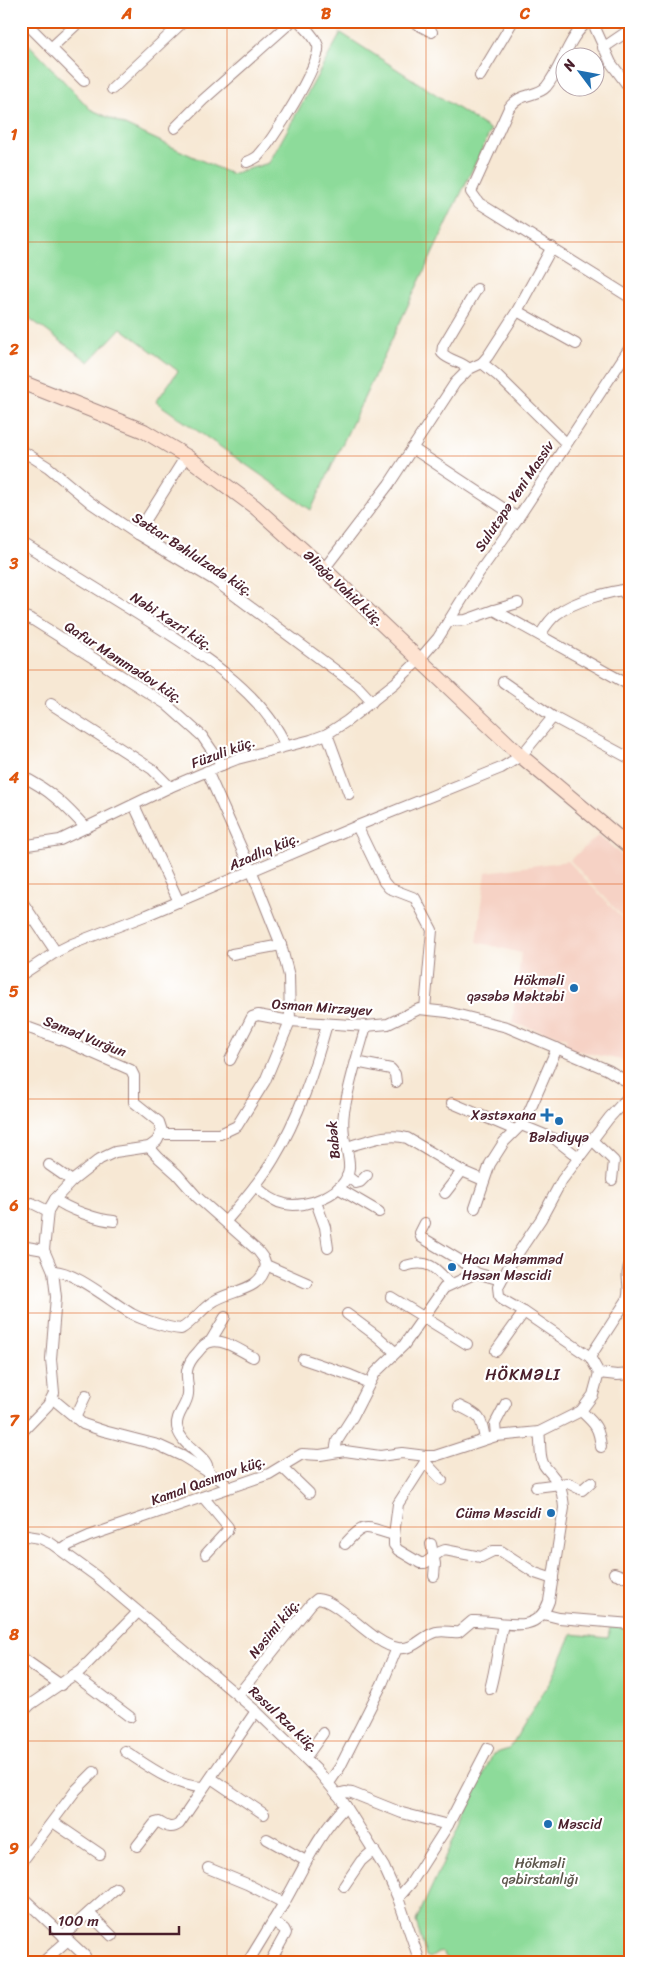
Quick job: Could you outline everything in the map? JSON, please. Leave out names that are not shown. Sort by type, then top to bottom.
[{"type":"street","points":[[24,21],[84,81]]},
{"type":"street","points":[[51,48],[80,21]]},
{"type":"street","points":[[112,89],[184,21]]},
{"type":"street","points":[[175,128],[203,100],[292,21]]},
{"type":"street","points":[[247,162],[256,158],[268,143],[288,113],[315,62],[318,46],[315,39],[299,21]]},
{"type":"street","points":[[411,21],[432,32]]},
{"type":"street","points":[[480,76],[513,21]]},
{"type":"street","points":[[631,29],[603,48],[591,21],[580,30],[545,88],[518,98],[509,108],[472,192],[479,203],[631,298]]},
{"type":"street","points":[[604,50],[620,77],[631,90]]},
{"type":"street","points":[[324,569],[389,484],[450,389],[469,369],[482,362],[517,311],[552,247]]},
{"type":"street","points":[[469,369],[442,353],[443,346],[477,288]]},
{"type":"street","points":[[517,311],[576,344]]},
{"type":"street","name":"Sulutəpə Yeni Massiv","points":[[419,660],[450,620],[478,574],[518,518],[631,346]]},
{"type":"street","points":[[482,362],[566,444]]},
{"type":"street","name":"Əliağa Vahid küç.","points":[[21,382],[144,431],[186,456],[255,507],[324,569],[521,756],[631,848]]},
{"type":"street","points":[[412,448],[518,518]]},
{"type":"street","name":"Səttar Bəhlulzadə küç.","points":[[21,450],[48,467],[90,503],[137,534],[214,580],[358,687],[372,702]]},
{"type":"street","points":[[137,534],[186,456]]},
{"type":"street","points":[[631,500],[631,506]]},
{"type":"street","name":"Nəbi Xəzri küç.","points":[[21,542],[205,658],[242,689],[269,716],[281,733],[286,746]]},
{"type":"street","points":[[540,635],[548,622],[558,613],[578,603],[626,589],[631,602]]},
{"type":"street","points":[[450,620],[466,620],[499,607],[518,603]]},
{"type":"street","points":[[494,610],[631,686]]},
{"type":"street","name":"Qafur Məmmədov küç.","points":[[21,615],[33,620],[166,704],[202,736],[222,765]]},
{"type":"street","name":"Füzuli küç.","points":[[21,846],[60,840],[170,787],[237,759],[312,740],[327,734],[372,702],[419,660]]},
{"type":"street","points":[[503,682],[554,718],[631,759]]},
{"type":"street","points":[[51,704],[152,769],[170,787]]},
{"type":"street","name":"Azadlıq küç.","points":[[21,975],[56,952],[501,768],[521,756],[554,718]]},
{"type":"street","points":[[327,734],[349,794]]},
{"type":"street","points":[[21,1433],[45,1410],[52,1398],[54,1386],[51,1358],[56,1297],[53,1271],[44,1250],[48,1211],[55,1199],[90,1165],[107,1155],[149,1147],[157,1141],[161,1134],[220,1134],[237,1126],[265,1081],[290,1021],[289,976],[281,945],[252,872],[207,771]]},
{"type":"street","points":[[21,776],[52,794],[86,828]]},
{"type":"street","points":[[134,805],[179,902]]},
{"type":"street","points":[[357,826],[384,882],[389,888],[415,898],[432,930],[425,1009]]},
{"type":"street","points":[[21,900],[56,952]]},
{"type":"street","points":[[232,954],[281,945]]},
{"type":"street","name":"Osman Mirzəyev","points":[[230,1060],[252,1017],[258,1015],[290,1021],[366,1026],[388,1024],[412,1012],[425,1009],[447,1012],[507,1027],[608,1070],[631,1084]]},
{"type":"street","points":[[226,1221],[255,1186],[273,1160],[291,1126],[314,1072],[327,1024]]},
{"type":"street","name":"Səməd Vurğun","points":[[21,1025],[65,1041],[131,1070],[134,1076],[134,1102],[159,1122],[161,1134]]},
{"type":"street","name":"Babək","points":[[255,1186],[283,1204],[294,1205],[316,1202],[338,1188],[347,1176],[349,1160],[343,1122],[348,1090],[366,1026]]},
{"type":"street","points":[[475,1208],[490,1164],[504,1142],[518,1128],[529,1112],[557,1048]]},
{"type":"street","points":[[356,1062],[391,1069],[395,1074],[396,1082]]},
{"type":"street","points":[[601,1447],[599,1432],[581,1411],[593,1395],[598,1373],[590,1357],[524,1312],[502,1300],[498,1291],[501,1280],[534,1231],[562,1180],[578,1157],[631,1094]]},
{"type":"street","points":[[452,1103],[518,1128],[555,1139],[578,1157]]},
{"type":"street","points":[[346,1147],[388,1136],[407,1138],[462,1171],[483,1180]]},
{"type":"street","points":[[592,1140],[614,1161],[612,1180]]},
{"type":"street","points":[[53,1271],[66,1272],[134,1315],[174,1328],[181,1328],[219,1298],[252,1286],[265,1273],[266,1265],[258,1251],[197,1197],[177,1174],[149,1147]]},
{"type":"street","points":[[49,1165],[72,1181]]},
{"type":"street","points":[[445,1193],[462,1171]]},
{"type":"street","points":[[347,1176],[356,1183],[360,1182],[367,1175]]},
{"type":"street","points":[[338,1188],[379,1212]]},
{"type":"street","points":[[55,1199],[70,1207],[114,1221]]},
{"type":"street","points":[[316,1202],[325,1226],[328,1248]]},
{"type":"street","points":[[32,1204],[48,1211]]},
{"type":"street","points":[[425,1223],[420,1233],[421,1237],[466,1264],[476,1273],[501,1280]]},
{"type":"street","points":[[21,1246],[44,1250]]},
{"type":"street","points":[[590,1357],[627,1300],[629,1278],[626,1272],[631,1261]]},
{"type":"street","points":[[405,1266],[416,1262],[427,1264],[440,1273],[450,1284]]},
{"type":"street","points":[[266,1265],[307,1284]]},
{"type":"street","points":[[334,1452],[337,1441],[353,1416],[369,1383],[381,1366],[404,1345],[444,1288],[476,1273]]},
{"type":"street","points":[[391,1297],[467,1344]]},
{"type":"street","points":[[496,1352],[524,1312]]},
{"type":"street","points":[[347,1314],[395,1352]]},
{"type":"street","points":[[208,1472],[206,1461],[188,1446],[179,1434],[177,1425],[188,1393],[187,1371],[192,1359],[204,1345],[210,1342],[225,1317]]},
{"type":"street","points":[[210,1342],[224,1344],[253,1357]]},
{"type":"street","points":[[302,1359],[369,1383]]},
{"type":"street","points":[[598,1373],[631,1374]]},
{"type":"street","points":[[75,1418],[86,1396]]},
{"type":"street","points":[[52,1398],[75,1418],[91,1427],[158,1445],[182,1456],[208,1472],[224,1482],[227,1488]]},
{"type":"street","points":[[496,1436],[495,1424],[506,1404]]},
{"type":"street","points":[[459,1406],[478,1415],[482,1420],[485,1439]]},
{"type":"street","name":"Kamal Qasımov küç.","points":[[62,1550],[78,1540],[269,1474],[302,1454],[320,1455],[334,1452],[352,1452],[380,1456],[402,1453],[425,1459],[496,1436],[539,1432],[581,1411]]},
{"type":"street","points":[[329,1783],[340,1767],[382,1684],[397,1648],[413,1646],[439,1631],[459,1632],[472,1621],[503,1624],[532,1623],[543,1614],[549,1601],[553,1579],[564,1498],[559,1484],[542,1462],[539,1432]]},
{"type":"street","points":[[182,1456],[188,1446]]},
{"type":"street","points":[[442,1480],[425,1459],[398,1504],[394,1544],[398,1550],[425,1564],[445,1550],[481,1557],[497,1550],[535,1573],[553,1579]]},
{"type":"street","points":[[282,1467],[309,1493]]},
{"type":"street","points":[[536,1487],[568,1483],[582,1490],[591,1482]]},
{"type":"street","points":[[203,1497],[228,1527],[227,1531],[206,1554]]},
{"type":"street","points":[[345,1544],[363,1527],[394,1535]]},
{"type":"street","name":"Rəsul Rza küç.","points":[[21,1535],[40,1538],[62,1550],[102,1581],[256,1711],[306,1757],[346,1806],[374,1850],[398,1898],[420,1962]]},
{"type":"street","points":[[431,1544],[434,1558],[434,1576]]},
{"type":"street","points":[[614,1573],[631,1579]]},
{"type":"street","name":"Nəsimi küç.","points":[[238,1696],[317,1599],[328,1602],[381,1641],[397,1648]]},
{"type":"street","points":[[21,1714],[31,1704],[74,1675],[138,1612]]},
{"type":"street","points":[[543,1614],[559,1618],[631,1624]]},
{"type":"street","points":[[490,1689],[503,1624]]},
{"type":"street","points":[[21,1657],[61,1684]]},
{"type":"street","points":[[74,1675],[130,1717]]},
{"type":"street","points":[[137,1846],[156,1823],[159,1822],[170,1828],[179,1824],[256,1711]]},
{"type":"street","points":[[306,1757],[323,1733]]},
{"type":"street","points":[[398,1898],[411,1883],[448,1825],[488,1748]]},
{"type":"street","points":[[125,1751],[174,1780],[192,1787],[203,1787]]},
{"type":"street","points":[[21,1863],[76,1790],[94,1772]]},
{"type":"street","points":[[211,1778],[264,1814]]},
{"type":"street","points":[[337,1794],[352,1793],[402,1813],[448,1825]]},
{"type":"street","points":[[248,1962],[284,1903],[306,1861],[333,1819],[346,1806]]},
{"type":"street","points":[[53,1822],[100,1854]]},
{"type":"street","points":[[267,1840],[306,1861]]},
{"type":"street","points":[[344,1886],[361,1861],[374,1850]]},
{"type":"street","points":[[208,1868],[247,1884],[284,1903]]},
{"type":"street","points":[[43,1962],[89,1913],[116,1888]]},
{"type":"street","points":[[21,1896],[85,1956],[83,1962]]},
{"type":"street","points":[[89,1913],[112,1936]]},
{"type":"street","points":[[270,1962],[286,1933],[284,1929],[272,1921]]},
{"type":"shaded area","points":[[599,835],[631,864],[631,926],[570,860]]},
{"type":"shaded area","name":"Hökməli qəsəbə Məktəbi","points":[[568,861],[631,928],[631,1062],[564,1048],[567,1038],[512,1023],[521,953],[477,942],[486,872]]},
{"type":"green space","points":[[341,33],[491,130],[311,510],[156,402],[178,371],[121,328],[89,362],[21,312],[21,36],[90,109],[231,174],[269,163]]},
{"type":"green space","name":"Hökməli qəbirstanlığı","points":[[610,1627],[631,1630],[631,1962],[450,1962],[441,1951],[430,1958],[426,1956],[416,1921],[493,1754],[509,1749],[553,1677],[572,1634],[608,1638]]},
{"type":"place","name":"Hökməli qəsəbə Məktəbi","points":[[574,988]]},
{"type":"place","name":"Xəstəxana","points":[[547,1115]]},
{"type":"place","name":"Bələdiyyə","points":[[559,1121]]},
{"type":"place","name":"Hacı Məhəmməd Həsən Məscidi","points":[[452,1267]]},
{"type":"place","name":"Cümə Məscidi","points":[[551,1513]]},
{"type":"place","name":"Məscid","points":[[548,1824]]},
{"type":"district","name":"HÖKMƏLI","points":[[523,1374]]}]
